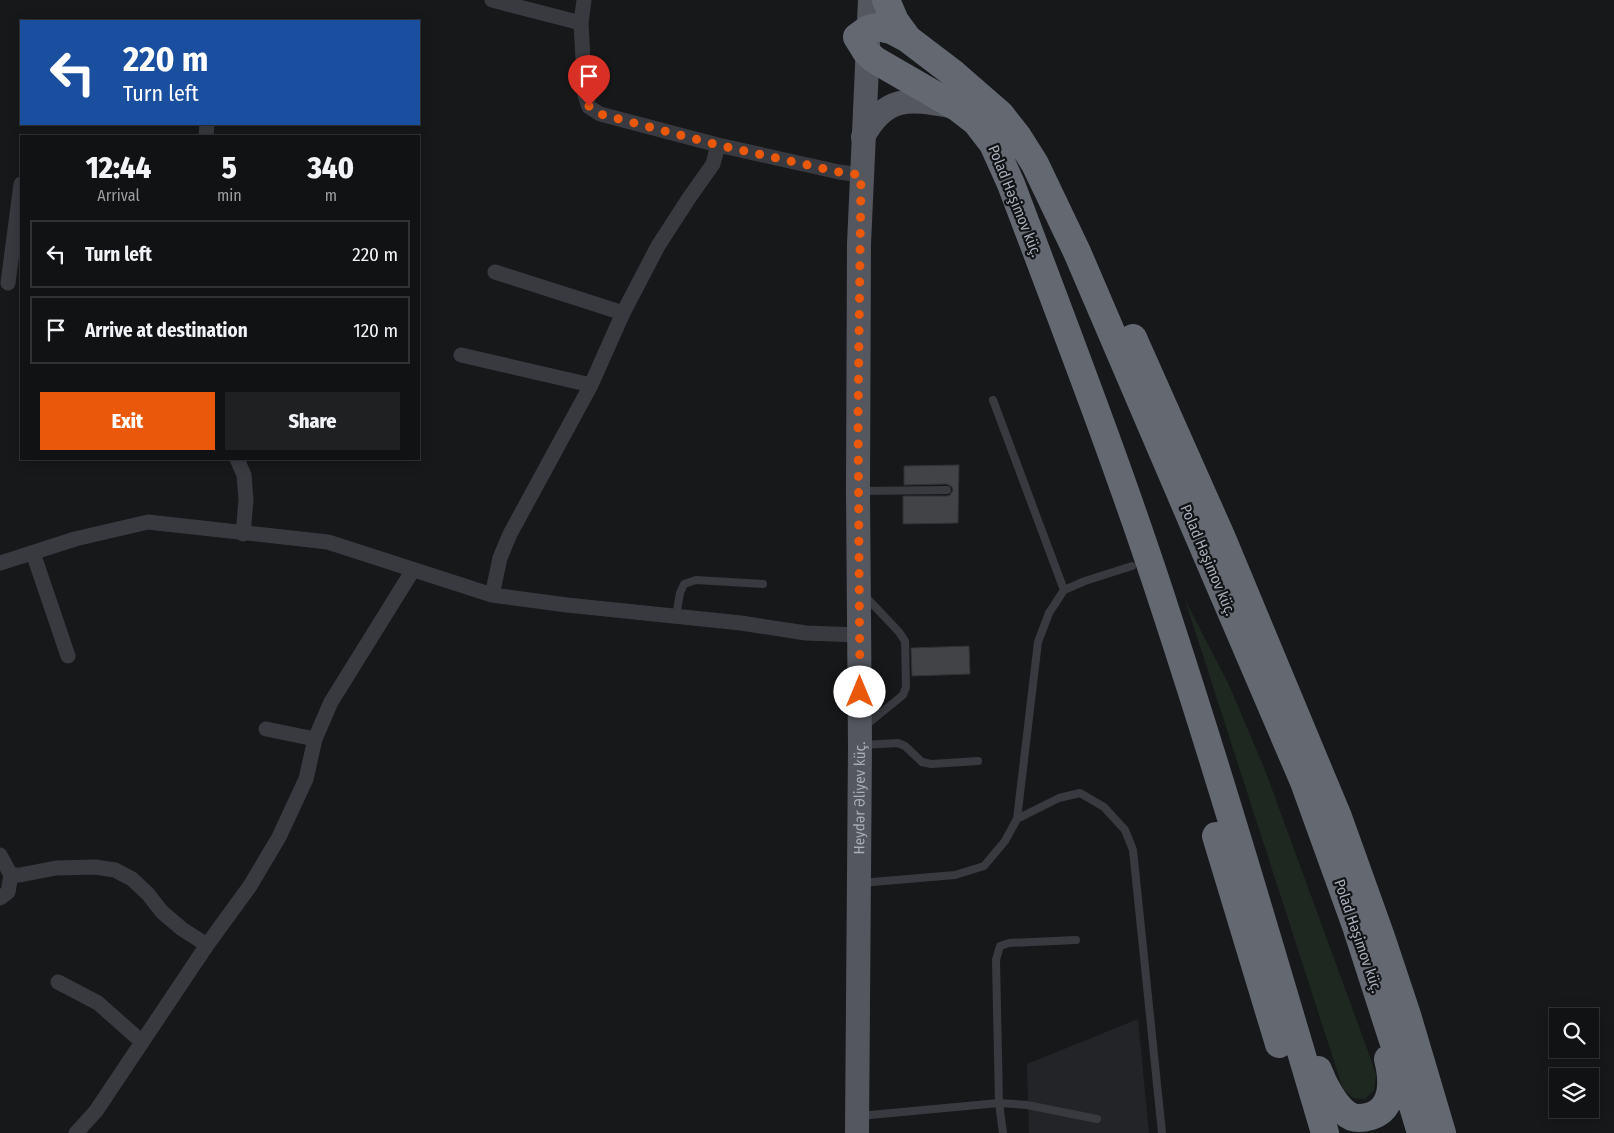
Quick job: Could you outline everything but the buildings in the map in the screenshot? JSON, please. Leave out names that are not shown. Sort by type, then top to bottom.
[{"type":"highway","points":[[886,0],[891,13],[908,39]]},
{"type":"highway","points":[[857,37],[868,29],[878,26],[908,39]]},
{"type":"highway","name":"Polad Həşimov küç.","points":[[857,37],[867,53],[875,60],[958,108],[976,122],[993,144],[1011,184],[1118,469],[1162,600],[1269,943],[1325,1133]]},
{"type":"highway","name":"Polad Həşimov küç.","points":[[908,39],[954,74],[1000,114],[1018,137],[1035,164],[1077,252],[1304,782],[1356,926],[1421,1133]]},
{"type":"highway","points":[[1035,164],[1072,218],[1115,298],[1221,536],[1338,817],[1407,1015],[1442,1133]]},
{"type":"highway","points":[[1041,264],[1306,1133]]},
{"type":"highway","points":[[1269,943],[1320,1074],[1334,1101],[1353,1117],[1363,1118],[1376,1114],[1386,1106],[1390,1096],[1390,1082],[1389,1062],[1356,926]]},
{"type":"main road","points":[[858,0],[857,37],[861,169]]},
{"type":"main road","points":[[861,169],[870,0]]},
{"type":"main road","points":[[864,138],[876,117],[886,108],[902,102],[930,102],[958,108]]},
{"type":"main road","name":"Heydər Əliyev küç.","points":[[857,1125],[860,738],[858,491],[861,169]]},
{"type":"street","points":[[492,0],[581,23]]},
{"type":"street","points":[[584,0],[581,23],[585,95],[589,106],[600,114],[718,145],[839,172],[861,169]]},
{"type":"street","points":[[492,595],[500,558],[510,534],[591,385],[623,313],[658,246],[714,164],[718,145]]},
{"type":"street","points":[[10,284],[20,193]]},
{"type":"street","points":[[495,272],[623,313]]},
{"type":"street","points":[[461,355],[591,385]]},
{"type":"street","points":[[237,460],[244,475],[246,500],[243,534]]},
{"type":"street","points":[[0,563],[75,539],[148,522],[328,542],[492,595],[567,605],[741,623],[806,633],[859,634]]},
{"type":"street","points":[[33,553],[68,656]]},
{"type":"street","points":[[76,1133],[96,1111],[207,945],[250,886],[279,837],[306,779],[315,739],[330,702],[413,570]]},
{"type":"street","points":[[266,728],[315,739]]},
{"type":"street","points":[[0,855],[11,875],[8,892],[0,898]]},
{"type":"street","points":[[11,875],[20,876],[56,868],[95,867],[115,870],[132,878],[162,912],[182,929],[207,945]]},
{"type":"street","points":[[58,982],[98,1003],[142,1042]]},
{"type":"lane","points":[[993,400],[1064,590]]},
{"type":"lane","points":[[858,491],[946,490]]},
{"type":"lane","points":[[859,883],[954,875],[984,866],[1005,841],[1017,819],[1038,642],[1049,613],[1064,590],[1084,581],[1132,566]]},
{"type":"lane","points":[[676,616],[680,593],[684,584],[696,580],[763,584]]},
{"type":"lane","points":[[859,590],[899,632],[905,641],[906,687],[903,695],[860,738]]},
{"type":"lane","points":[[860,738],[898,743],[905,746],[922,762],[931,764],[978,761]]},
{"type":"lane","points":[[1017,819],[1059,798],[1080,793],[1104,807],[1125,830],[1133,850],[1162,1133]]},
{"type":"lane","points":[[1003,1133],[1000,1103],[996,960],[1000,946],[1009,943],[1076,940]]},
{"type":"lane","points":[[857,1125],[1000,1103],[1027,1105],[1097,1119]]},
{"type":"shaded area","points":[[1185,600],[1229,685],[1265,770],[1369,1054],[1376,1075],[1374,1090],[1365,1099],[1353,1098],[1343,1089]]},
{"type":"shaded area","points":[[1138,1019],[1149,1133],[1029,1133],[1027,1064]]},
{"type":"route","points":[[589,106],[600,114],[718,145],[839,172],[861,175],[858,418],[860,692]]}]
